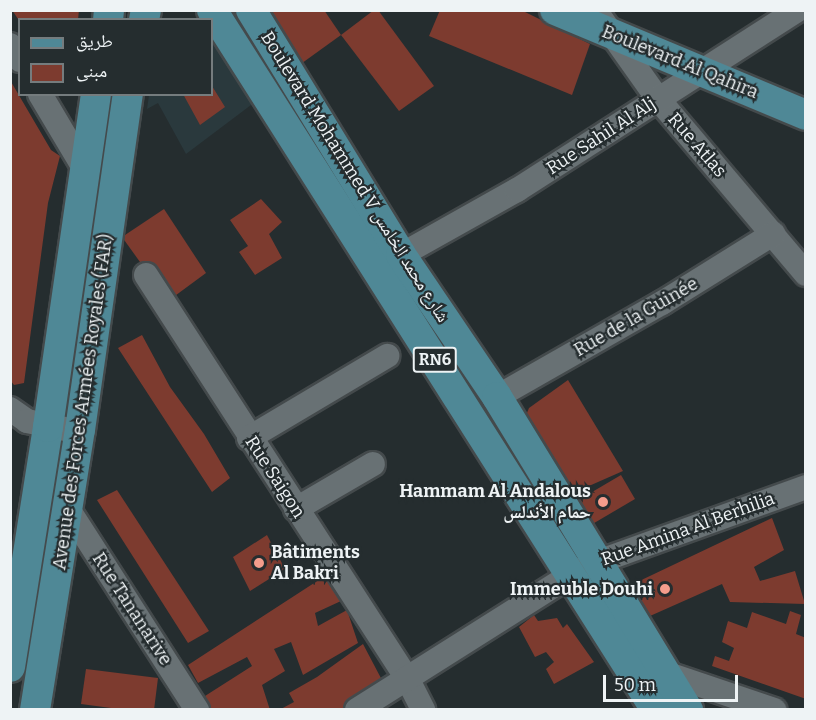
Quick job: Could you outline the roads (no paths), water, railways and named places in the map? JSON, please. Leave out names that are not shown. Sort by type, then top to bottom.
[{"type":"main road","name":"Boulevard Mohammed V شارع محمد الخامس","points":[[212,10],[585,568],[663,671],[688,710]]},
{"type":"main road","name":"Boulevard Mohammed V شارع محمد الخامس","points":[[251,10],[401,255],[497,397],[585,568],[629,667],[656,710]]},
{"type":"main road","name":"Boulevard Al Qahira","points":[[555,10],[603,22],[701,70],[806,115]]},
{"type":"main road","name":"Avenue des Forces Armées Royales (FAR)","points":[[10,667],[48,427],[96,96]]},
{"type":"main road","name":"Avenue des Forces Armées Royales (FAR)","points":[[35,710],[80,430],[128,96]]},
{"type":"street","name":"Rue Sahil Al Alj","points":[[401,255],[517,190],[797,10]]},
{"type":"street","name":"Rue Atlas","points":[[603,22],[658,99],[806,274]]},
{"type":"street","points":[[41,96],[84,168]]},
{"type":"street","name":"Rue de la Guinée","points":[[497,397],[662,303],[773,234]]},
{"type":"street","name":"Rue Saigon","points":[[146,275],[249,438],[407,678],[423,710]]},
{"type":"street","points":[[249,438],[387,356]]},
{"type":"street","points":[[10,409],[27,421],[48,427],[80,430]]},
{"type":"street","points":[[296,509],[373,464]]},
{"type":"street","name":"Rue Amina Al Berhilia","points":[[357,710],[585,568],[806,487]]},
{"type":"street","name":"Rue Tananarive","points":[[68,509],[197,710]]},
{"type":"street","points":[[629,667],[663,671],[774,710]]},
{"type":"place","name":"Hammam Al Andalous حمام الأندلس","points":[[603,502]]},
{"type":"place","name":"Bâtiments Al Bakri","points":[[259,563]]},
{"type":"place","name":"Immeuble Douhi","points":[[665,589]]}]
